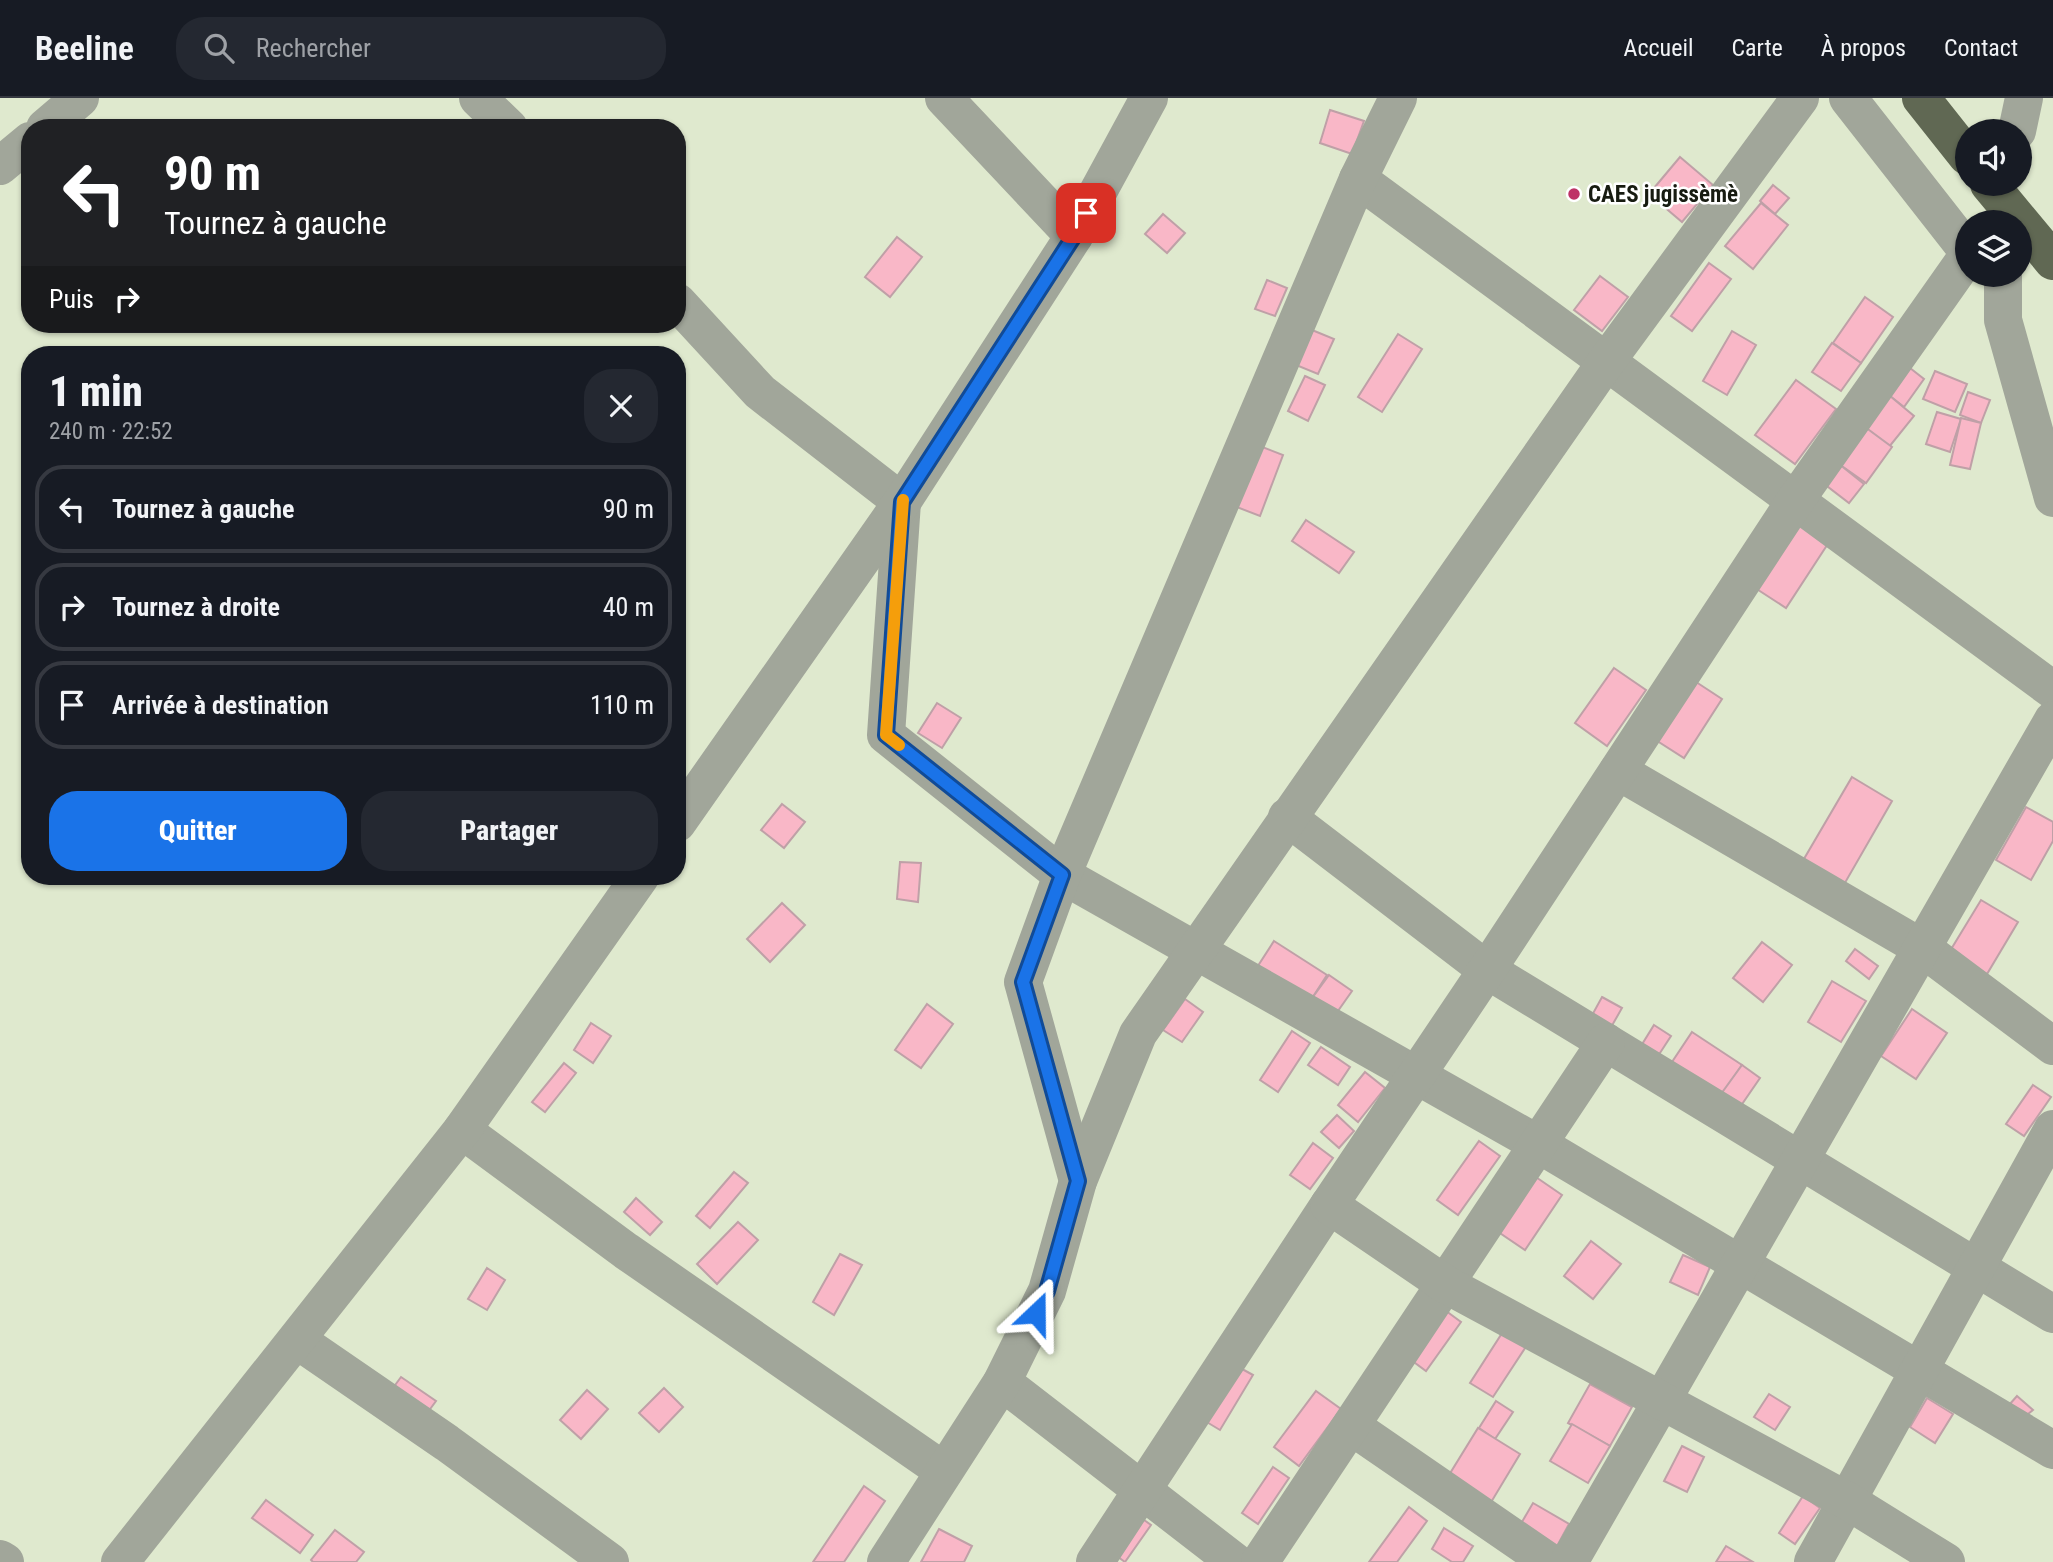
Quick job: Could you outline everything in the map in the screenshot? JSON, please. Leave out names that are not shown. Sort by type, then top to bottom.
[{"type":"highway","points":[[1921,98],[1955,141]]},
{"type":"highway","points":[[2000,198],[2053,261]]},
{"type":"street","points":[[55,119],[79,98]]},
{"type":"street","points":[[478,98],[500,119]]},
{"type":"street","points":[[944,98],[1074,236]]},
{"type":"street","points":[[686,810],[902,502],[1074,236],[1149,98]]},
{"type":"street","points":[[1078,1181],[1023,982],[1062,875],[1358,179],[1398,98]]},
{"type":"street","points":[[886,1562],[1002,1382],[1047,1291],[1078,1181],[1138,1034],[1606,362],[1800,98]]},
{"type":"street","points":[[1848,98],[1955,235]]},
{"type":"street","points":[[2020,119],[2024,98]]},
{"type":"street","points":[[0,166],[21,148]]},
{"type":"street","points":[[1358,179],[2053,690]]},
{"type":"street","points":[[1095,1562],[1795,501],[1955,274]]},
{"type":"street","points":[[1986,287],[2003,320],[2053,498]]},
{"type":"street","points":[[2003,287],[2003,320]]},
{"type":"street","points":[[686,312],[760,392],[902,502]]},
{"type":"street","points":[[902,502],[886,735],[1062,875],[1538,1144],[2053,1450]]},
{"type":"street","points":[[1569,1562],[2053,720]]},
{"type":"street","points":[[1618,771],[1922,948],[2053,1046]]},
{"type":"street","points":[[1287,817],[1487,970],[2053,1314]]},
{"type":"street","points":[[120,1562],[462,1130],[634,885]]},
{"type":"street","points":[[1260,1562],[1606,1042]]},
{"type":"street","points":[[1813,1562],[2053,1129]]},
{"type":"street","points":[[462,1130],[626,1251],[944,1471]]},
{"type":"street","points":[[1329,1205],[1445,1284],[1846,1500],[1946,1562]]},
{"type":"street","points":[[297,1340],[447,1443],[610,1562]]},
{"type":"street","points":[[1002,1382],[1235,1562]]},
{"type":"street","points":[[1351,1426],[1549,1562]]},
{"type":"street","points":[[0,1559],[5,1562]]},
{"type":"building","points":[[1330,110],[1364,121],[1352,154],[1320,143]]},
{"type":"building","points":[[1680,157],[1713,185],[1682,222],[1649,194]]},
{"type":"building","points":[[1773,185],[1789,198],[1775,214],[1760,201]]},
{"type":"building","points":[[1761,203],[1788,225],[1753,269],[1725,246]]},
{"type":"building","points":[[1163,214],[1185,233],[1167,253],[1145,234]]},
{"type":"building","points":[[897,237],[922,257],[890,297],[865,277]]},
{"type":"building","points":[[1709,263],[1731,279],[1692,331],[1671,316]]},
{"type":"building","points":[[1600,276],[1628,297],[1602,331],[1574,310]]},
{"type":"building","points":[[1267,280],[1287,288],[1275,316],[1255,309]]},
{"type":"building","points":[[1865,297],[1893,317],[1861,363],[1833,343]]},
{"type":"building","points":[[1312,330],[1334,339],[1318,374],[1296,365]]},
{"type":"building","points":[[1732,331],[1756,345],[1727,395],[1703,381]]},
{"type":"building","points":[[1398,334],[1422,349],[1382,412],[1358,397]]},
{"type":"building","points":[[1832,343],[1861,363],[1841,391],[1812,372]]},
{"type":"building","points":[[1910,368],[1924,379],[1904,407],[1890,396]]},
{"type":"building","points":[[1935,371],[1967,384],[1955,412],[1923,399]]},
{"type":"building","points":[[1305,376],[1325,385],[1308,421],[1288,411]]},
{"type":"building","points":[[1796,380],[1836,409],[1795,464],[1755,435]]},
{"type":"building","points":[[1968,392],[1990,400],[1981,423],[1960,415]]},
{"type":"building","points":[[1890,396],[1914,416],[1889,447],[1865,427]]},
{"type":"building","points":[[1937,412],[1961,419],[1950,452],[1926,444]]},
{"type":"building","points":[[1961,418],[1981,423],[1970,469],[1950,465]]},
{"type":"building","points":[[1865,427],[1892,447],[1866,483],[1839,464]]},
{"type":"building","points":[[1252,443],[1283,455],[1260,516],[1229,504]]},
{"type":"building","points":[[1839,464],[1864,484],[1849,503],[1823,483]]},
{"type":"building","points":[[1797,511],[1833,536],[1786,608],[1749,584]]},
{"type":"building","points":[[1306,520],[1354,552],[1339,573],[1292,541]]},
{"type":"building","points":[[1614,668],[1646,690],[1607,746],[1575,723]]},
{"type":"building","points":[[1690,678],[1722,699],[1684,758],[1651,737]]},
{"type":"building","points":[[937,703],[961,718],[942,748],[918,733]]},
{"type":"building","points":[[1852,777],[1892,801],[1842,888],[1801,864]]},
{"type":"building","points":[[782,804],[805,822],[784,848],[761,830]]},
{"type":"building","points":[[2026,807],[2053,822],[2053,841],[2031,880],[1996,860]]},
{"type":"building","points":[[900,862],[921,863],[918,902],[897,899]]},
{"type":"building","points":[[1981,900],[2018,922],[1987,974],[1950,951]]},
{"type":"building","points":[[782,903],[805,925],[770,962],[747,939]]},
{"type":"building","points":[[1274,941],[1327,975],[1307,1006],[1254,972]]},
{"type":"building","points":[[1762,942],[1792,965],[1763,1002],[1733,978]]},
{"type":"building","points":[[1855,949],[1878,966],[1869,979],[1846,961]]},
{"type":"building","points":[[1329,975],[1352,991],[1333,1018],[1310,1001]]},
{"type":"building","points":[[1832,981],[1866,1001],[1841,1042],[1808,1022]]},
{"type":"building","points":[[1602,997],[1622,1008],[1610,1029],[1590,1019]]},
{"type":"building","points":[[1185,999],[1203,1012],[1182,1042],[1163,1030]]},
{"type":"building","points":[[927,1004],[953,1024],[921,1068],[895,1050]]},
{"type":"building","points":[[1912,1009],[1947,1033],[1916,1079],[1881,1056]]},
{"type":"building","points":[[591,1023],[611,1036],[593,1063],[574,1050]]},
{"type":"building","points":[[1654,1025],[1671,1036],[1658,1056],[1641,1046]]},
{"type":"building","points":[[1292,1031],[1310,1043],[1278,1092],[1260,1080]]},
{"type":"building","points":[[1692,1032],[1742,1065],[1722,1095],[1672,1062]]},
{"type":"building","points":[[1321,1047],[1350,1067],[1338,1085],[1308,1065]]},
{"type":"building","points":[[564,1063],[576,1073],[545,1112],[532,1102]]},
{"type":"building","points":[[1742,1065],[1760,1078],[1740,1107],[1721,1094]]},
{"type":"building","points":[[1365,1072],[1385,1088],[1358,1122],[1338,1105]]},
{"type":"building","points":[[2033,1085],[2051,1097],[2024,1136],[2006,1124]]},
{"type":"building","points":[[1337,1115],[1354,1131],[1339,1148],[1321,1132]]},
{"type":"building","points":[[1479,1141],[1500,1156],[1458,1215],[1437,1200]]},
{"type":"building","points":[[1313,1143],[1333,1158],[1310,1189],[1290,1175]]},
{"type":"building","points":[[734,1172],[748,1183],[710,1228],[696,1216]]},
{"type":"building","points":[[1530,1173],[1562,1195],[1525,1250],[1491,1227]]},
{"type":"building","points":[[636,1198],[662,1222],[650,1235],[624,1212]]},
{"type":"building","points":[[738,1222],[758,1240],[717,1284],[697,1264]]},
{"type":"building","points":[[1591,1241],[1621,1264],[1593,1299],[1564,1276]]},
{"type":"building","points":[[840,1254],[862,1265],[834,1315],[813,1302]]},
{"type":"building","points":[[1683,1255],[1710,1267],[1698,1295],[1670,1282]]},
{"type":"building","points":[[487,1268],[505,1280],[487,1310],[468,1299]]},
{"type":"building","points":[[1438,1305],[1461,1322],[1426,1371],[1403,1354]]},
{"type":"building","points":[[1506,1327],[1529,1342],[1493,1397],[1470,1383]]},
{"type":"building","points":[[1233,1364],[1253,1375],[1220,1430],[1200,1418]]},
{"type":"building","points":[[401,1377],[436,1401],[425,1416],[390,1392]]},
{"type":"building","points":[[1590,1384],[1632,1407],[1610,1446],[1568,1423]]},
{"type":"building","points":[[664,1388],[683,1407],[659,1432],[639,1413]]},
{"type":"building","points":[[587,1390],[608,1409],[581,1439],[560,1420]]},
{"type":"building","points":[[1316,1391],[1341,1409],[1299,1466],[1274,1447]]},
{"type":"building","points":[[1769,1394],[1790,1407],[1775,1430],[1754,1417]]},
{"type":"building","points":[[2017,1396],[2033,1410],[2023,1418],[2009,1405]]},
{"type":"building","points":[[1927,1398],[1953,1414],[1935,1443],[1910,1427]]},
{"type":"building","points":[[1496,1401],[1513,1412],[1495,1439],[1479,1428]]},
{"type":"building","points":[[1572,1424],[1610,1446],[1588,1483],[1550,1461]]},
{"type":"building","points":[[1478,1428],[1520,1454],[1484,1514],[1441,1488]]},
{"type":"building","points":[[1682,1446],[1704,1457],[1687,1492],[1664,1481]]},
{"type":"building","points":[[1273,1467],[1289,1478],[1258,1524],[1242,1513]]},
{"type":"building","points":[[864,1486],[885,1501],[844,1562],[813,1562]]},
{"type":"building","points":[[1803,1496],[1820,1508],[1795,1544],[1779,1533]]},
{"type":"building","points":[[266,1500],[313,1535],[300,1553],[252,1518]]},
{"type":"building","points":[[1533,1503],[1569,1524],[1556,1548],[1519,1527]]},
{"type":"building","points":[[1409,1507],[1427,1521],[1397,1562],[1369,1562]]},
{"type":"building","points":[[1133,1512],[1151,1525],[1125,1562],[1107,1549]]},
{"type":"building","points":[[1444,1528],[1473,1546],[1463,1562],[1452,1562],[1432,1549]]},
{"type":"building","points":[[939,1529],[972,1546],[964,1562],[921,1562]]},
{"type":"building","points":[[335,1530],[364,1552],[356,1562],[313,1562],[311,1560]]},
{"type":"building","points":[[1726,1546],[1753,1562],[1716,1562]]},
{"type":"slow traffic","points":[[899,745],[886,735],[903,500]]},
{"type":"place","name":"CAES jugissèmè","points":[[1574,194]]},
{"type":"route","points":[[1036,1313],[1047,1291],[1078,1181],[1023,982],[1062,875],[886,735],[902,502],[1074,236],[1086,213]]}]
